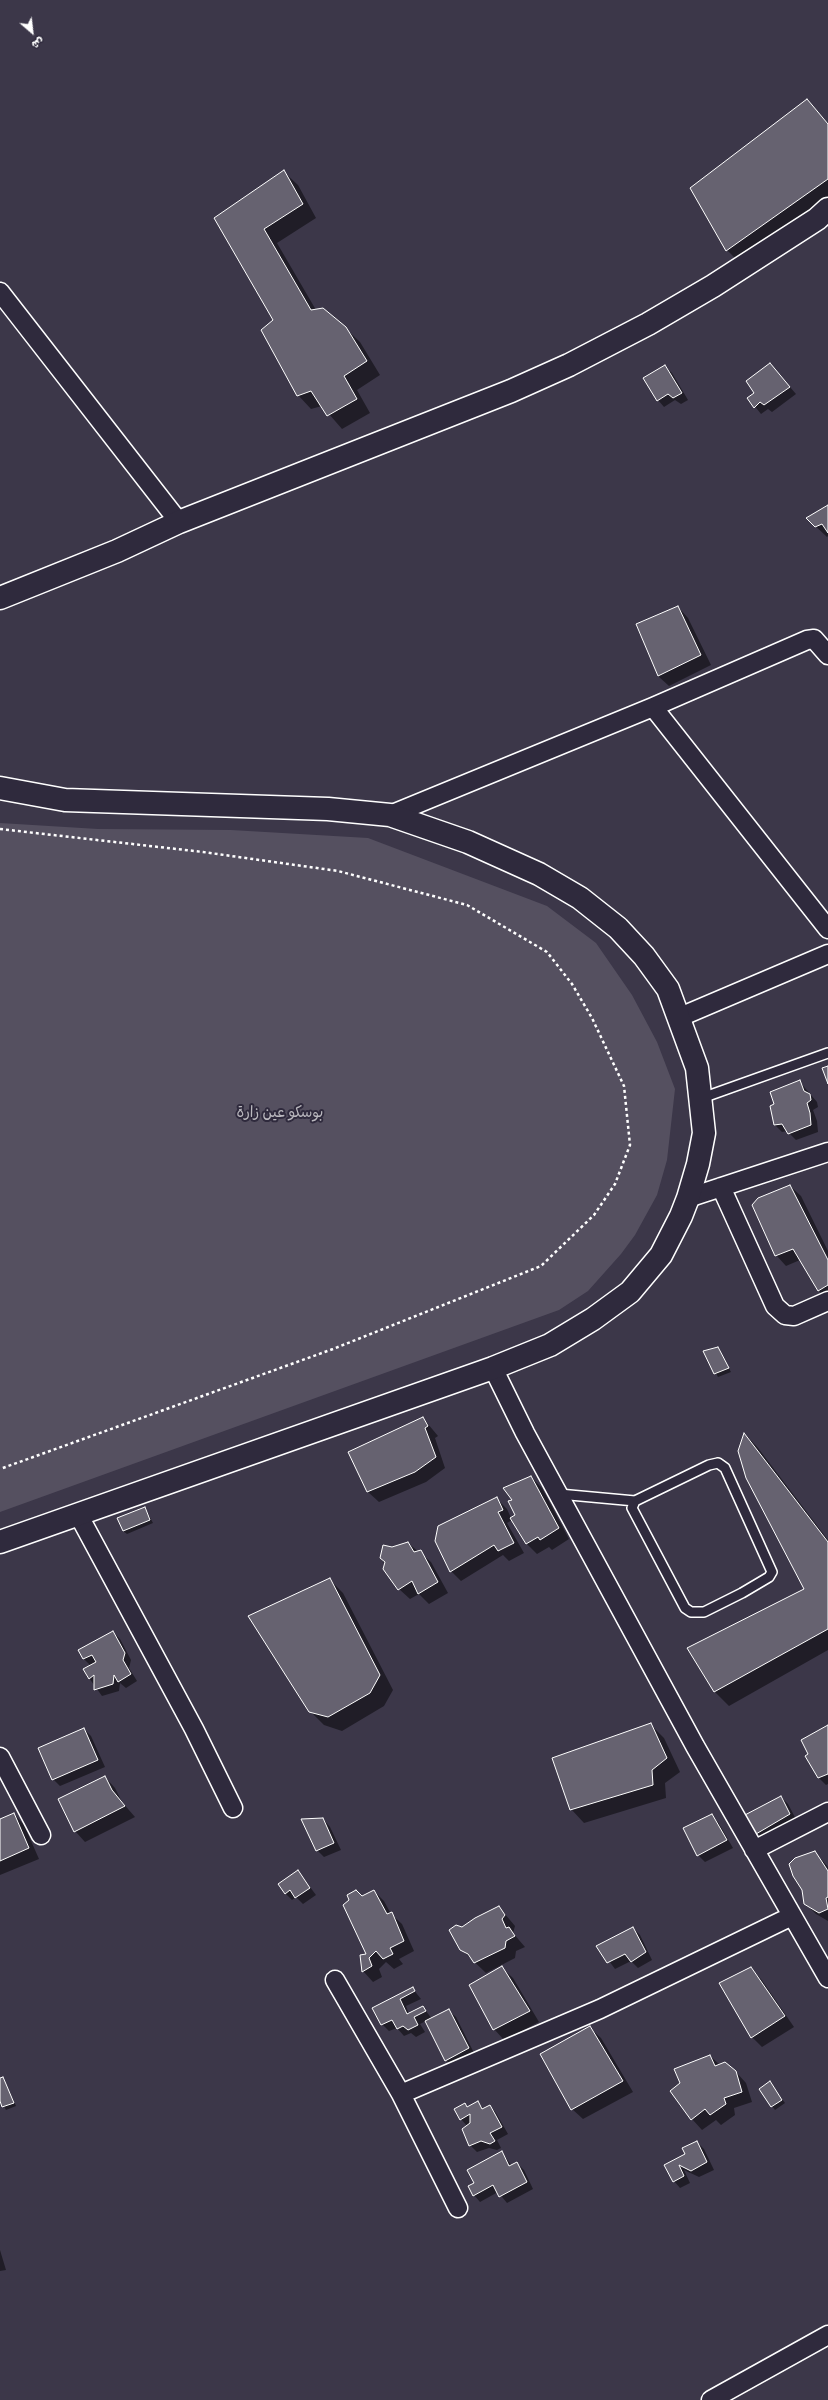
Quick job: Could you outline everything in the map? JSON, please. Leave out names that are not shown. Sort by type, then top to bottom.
[{"type":"main road","points":[[0,598],[117,551],[179,522],[511,391],[570,365],[648,324],[713,286],[817,219],[828,209]]},
{"type":"main road","points":[[0,788],[65,800],[328,809],[390,815],[505,857],[580,898],[618,928],[644,956],[668,990],[680,1017],[697,1068],[702,1098],[704,1133],[698,1164],[688,1198],[681,1216],[661,1255],[630,1292],[593,1319],[550,1345],[493,1368],[0,1542]]},
{"type":"street","points":[[0,292],[179,522]]},
{"type":"street","points":[[390,815],[653,707],[807,640],[814,639],[828,655]]},
{"type":"street","points":[[653,707],[828,929]]},
{"type":"street","points":[[680,1017],[828,954]]},
{"type":"street","points":[[688,1198],[828,1152]]},
{"type":"street","points":[[721,1187],[775,1306],[786,1315],[794,1316],[828,1301]]},
{"type":"street","points":[[493,1368],[525,1433],[691,1739],[828,1978]]},
{"type":"street","points":[[78,1514],[194,1729],[233,1808]]},
{"type":"street","points":[[0,1757],[41,1835]]},
{"type":"street","points":[[754,1850],[828,1812]]},
{"type":"street","points":[[401,2094],[600,2009],[792,1916]]},
{"type":"street","points":[[335,1980],[401,2094],[458,2208]]},
{"type":"street","points":[[711,2400],[828,2334]]},
{"type":"lane","points":[[702,1098],[828,1053]]},
{"type":"lane","points":[[559,1494],[635,1501],[709,1465],[718,1463],[725,1468],[772,1572],[762,1581],[704,1612],[691,1612],[686,1608],[634,1515],[632,1508],[635,1501]]},
{"type":"path","points":[[0,829],[203,852],[338,872],[467,905],[546,952],[572,984],[592,1018],[624,1086],[630,1145],[615,1184],[594,1215],[541,1266],[333,1349],[0,1469]]},
{"type":"green space","name":"بوسكو عين زارة","points":[[0,823],[98,829],[231,830],[368,838],[547,906],[596,943],[632,995],[657,1042],[675,1089],[667,1160],[657,1195],[635,1235],[621,1254],[588,1291],[559,1310],[0,1512]]},
{"type":"building","points":[[807,99],[828,124],[828,179],[726,251],[690,188]]},
{"type":"building","points":[[284,170],[303,204],[264,229],[311,310],[323,308],[346,327],[367,361],[344,376],[357,399],[327,416],[311,391],[297,396],[261,330],[273,320],[214,218]]},
{"type":"building","points":[[770,363],[790,387],[764,405],[760,402],[754,408],[747,398],[754,393],[746,381]]},
{"type":"building","points":[[665,365],[682,393],[673,398],[668,394],[657,401],[643,378]]},
{"type":"building","points":[[828,505],[828,533],[822,524],[815,527],[806,518]]},
{"type":"building","points":[[678,606],[701,655],[658,676],[636,624]]},
{"type":"building","points":[[828,1066],[828,1084],[822,1068]]},
{"type":"building","points":[[800,1080],[804,1091],[810,1094],[811,1100],[807,1103],[811,1125],[788,1134],[782,1124],[774,1125],[770,1106],[774,1104],[770,1092]]},
{"type":"building","points":[[790,1185],[828,1260],[828,1285],[818,1291],[793,1249],[775,1256],[752,1205],[758,1198]]},
{"type":"building","points":[[718,1347],[729,1368],[714,1374],[703,1351]]},
{"type":"building","points":[[423,1417],[428,1426],[425,1428],[436,1457],[415,1472],[367,1492],[348,1452]]},
{"type":"building","points":[[744,1433],[828,1542],[828,1629],[714,1692],[687,1648],[804,1589],[746,1478],[738,1451]]},
{"type":"building","points":[[531,1476],[559,1528],[540,1540],[538,1537],[526,1544],[510,1518],[515,1515],[508,1501],[512,1500],[503,1488]]},
{"type":"building","points":[[497,1497],[503,1510],[498,1512],[514,1543],[498,1551],[494,1545],[450,1572],[435,1541],[438,1526]]},
{"type":"building","points":[[145,1507],[150,1520],[123,1531],[117,1518]]},
{"type":"building","points":[[408,1542],[414,1552],[421,1550],[438,1582],[418,1594],[412,1581],[398,1590],[383,1569],[385,1562],[380,1558],[383,1545],[392,1547]]},
{"type":"building","points":[[330,1578],[380,1675],[370,1693],[328,1717],[309,1712],[248,1616]]},
{"type":"building","points":[[113,1631],[125,1653],[123,1660],[131,1674],[118,1682],[114,1675],[113,1684],[94,1690],[94,1675],[89,1679],[83,1669],[96,1662],[92,1655],[83,1659],[78,1650]]},
{"type":"building","points":[[651,1723],[667,1758],[652,1770],[653,1785],[570,1810],[552,1758]]},
{"type":"building","points":[[828,1725],[828,1774],[818,1778],[805,1756],[808,1754],[801,1740]]},
{"type":"building","points":[[84,1728],[98,1760],[52,1780],[38,1748]]},
{"type":"building","points":[[105,1776],[112,1790],[125,1806],[74,1832],[58,1799]]},
{"type":"building","points":[[781,1796],[790,1814],[756,1834],[743,1816]]},
{"type":"building","points":[[14,1813],[29,1848],[0,1861],[0,1819]]},
{"type":"building","points":[[712,1814],[727,1840],[697,1856],[683,1828]]},
{"type":"building","points":[[323,1818],[334,1843],[316,1851],[301,1819]]},
{"type":"building","points":[[815,1851],[828,1871],[828,1897],[826,1898],[828,1909],[819,1913],[804,1904],[802,1890],[793,1876],[789,1864],[795,1858]]},
{"type":"building","points":[[298,1870],[310,1888],[295,1898],[290,1890],[285,1894],[278,1884]]},
{"type":"building","points":[[356,1890],[362,1896],[374,1890],[387,1914],[392,1912],[404,1941],[390,1948],[393,1954],[383,1959],[376,1951],[369,1958],[372,1966],[362,1972],[360,1955],[366,1954],[343,1905],[349,1900],[347,1895]]},
{"type":"building","points":[[499,1906],[505,1915],[502,1919],[506,1928],[509,1927],[515,1936],[506,1941],[505,1948],[474,1963],[468,1954],[460,1950],[449,1930],[456,1925],[462,1927],[475,1918]]},
{"type":"building","points":[[633,1927],[646,1952],[631,1962],[625,1954],[607,1963],[596,1946]]},
{"type":"building","points":[[502,1966],[530,2011],[493,2030],[469,1985]]},
{"type":"building","points":[[751,1967],[785,2016],[751,2038],[719,1983]]},
{"type":"building","points":[[413,1987],[415,1991],[400,1999],[407,2014],[423,2006],[426,2011],[414,2017],[418,2025],[408,2030],[403,2026],[397,2029],[392,2020],[381,2025],[372,2008]]},
{"type":"building","points":[[449,2009],[469,2048],[445,2061],[425,2021]]},
{"type":"building","points":[[590,2026],[623,2081],[571,2110],[540,2054]]},
{"type":"building","points":[[710,2055],[715,2066],[725,2062],[736,2071],[742,2092],[724,2098],[726,2104],[710,2115],[705,2109],[691,2120],[670,2091],[680,2083],[674,2069]]},
{"type":"building","points":[[3,2077],[14,2103],[2,2107],[0,2101],[0,2078]]},
{"type":"building","points":[[770,2081],[782,2100],[771,2107],[759,2089]]},
{"type":"building","points":[[478,2101],[482,2109],[490,2105],[502,2127],[490,2133],[495,2141],[490,2144],[481,2141],[469,2146],[462,2129],[470,2123],[470,2114],[460,2120],[454,2109],[465,2103],[467,2107]]},
{"type":"building","points":[[697,2141],[707,2162],[691,2171],[679,2165],[684,2176],[673,2182],[664,2165],[685,2154],[682,2148]]},
{"type":"building","points":[[502,2151],[509,2166],[517,2162],[527,2182],[499,2197],[493,2185],[473,2196],[468,2186],[474,2183],[467,2170]]}]
